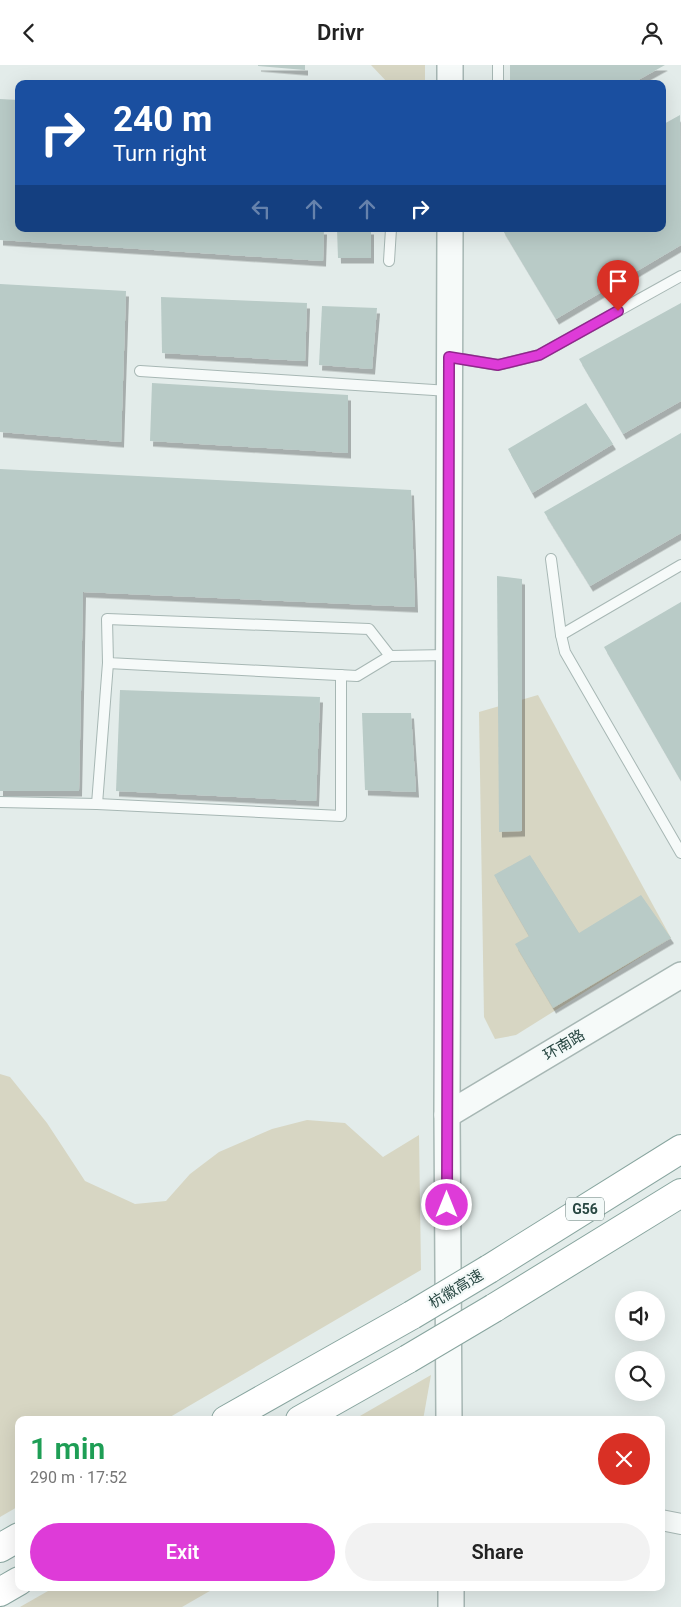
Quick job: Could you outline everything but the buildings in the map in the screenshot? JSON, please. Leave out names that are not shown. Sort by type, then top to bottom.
[{"type":"highway","name":"杭徽高速","points":[[233,1416],[412,1315],[681,1149]]},
{"type":"highway","name":"G56","points":[[307,1416],[408,1359],[681,1193]]},
{"type":"highway","points":[[0,1548],[15,1539]]},
{"type":"highway","points":[[0,1592],[15,1583]]},
{"type":"street","points":[[450,65],[450,80]]},
{"type":"street","points":[[449,1416],[447,1115],[450,232]]},
{"type":"street","name":"环南路","points":[[447,1115],[681,975]]},
{"type":"street","points":[[665,1521],[681,1524]]},
{"type":"street","points":[[451,1591],[451,1607]]},
{"type":"lane","points":[[498,65],[498,80]]},
{"type":"lane","points":[[389,261],[391,232]]},
{"type":"lane","points":[[449,357],[498,365],[539,355],[681,276]]},
{"type":"lane","points":[[140,371],[449,391]]},
{"type":"lane","points":[[551,559],[565,652],[681,853]]},
{"type":"lane","points":[[561,635],[681,565]]},
{"type":"lane","points":[[97,804],[108,663],[107,619],[369,629],[390,656]]},
{"type":"lane","points":[[108,663],[357,676],[390,656],[449,655]]},
{"type":"lane","points":[[0,802],[97,804],[341,816],[341,675]]},
{"type":"green space","points":[[371,65],[425,65],[425,80],[385,80]]},
{"type":"green space","points":[[538,695],[671,938],[516,1035],[495,1039],[484,1017],[479,712]]},
{"type":"green space","points":[[0,1074],[10,1077],[47,1123],[85,1181],[135,1204],[166,1201],[190,1174],[219,1152],[272,1129],[307,1120],[345,1123],[383,1157],[419,1135],[421,1270],[172,1416],[15,1416],[15,1508],[0,1517]]},
{"type":"green space","points":[[431,1375],[424,1416],[360,1416]]},
{"type":"green space","points":[[48,1591],[210,1591],[182,1607],[20,1607]]},
{"type":"route","points":[[447,1205],[449,357],[498,365],[539,355],[618,311]]}]
